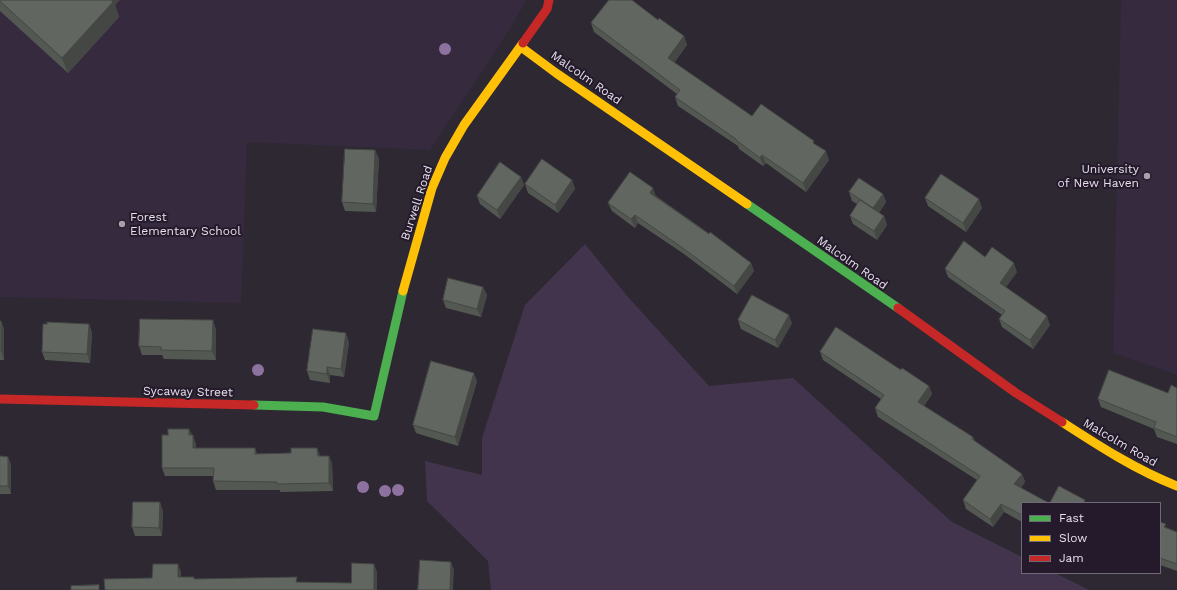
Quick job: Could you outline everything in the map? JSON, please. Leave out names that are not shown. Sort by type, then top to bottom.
[{"type":"street","name":"Burwell Road","points":[[374,416],[408,272],[432,188],[445,158],[464,125],[537,24],[547,9],[549,0]]},
{"type":"street","name":"Malcolm Road","points":[[521,46],[562,78],[848,273],[1016,393],[1107,451],[1159,479],[1177,486]]},
{"type":"street","name":"Sycaway Street","points":[[0,399],[323,407],[374,416]]},
{"type":"shaded area","name":"Forest Elementary School","points":[[0,0],[526,0],[497,49],[430,150],[247,142],[241,303],[0,297]]},
{"type":"shaded area","name":"University of New Haven","points":[[1121,0],[1177,0],[1177,375],[1113,353]]},
{"type":"shaded area","points":[[585,244],[628,297],[709,386],[793,378],[952,522],[1021,556],[1021,574],[1057,574],[1089,590],[491,590],[488,561],[427,501],[425,461],[482,475],[482,438],[525,305]]},
{"type":"building","points":[[0,0],[111,0],[113,2],[62,58]]},
{"type":"building","points":[[609,0],[632,0],[658,20],[659,18],[684,36],[668,58],[752,116],[761,104],[826,151],[803,183],[762,155],[760,158],[736,139],[675,97],[680,90],[591,23]]},
{"type":"building","points":[[345,149],[375,150],[373,204],[342,202]]},
{"type":"building","points":[[542,159],[572,180],[555,205],[525,184]]},
{"type":"building","points":[[500,162],[521,177],[497,210],[477,196]]},
{"type":"building","points":[[630,172],[653,188],[650,193],[709,234],[710,232],[751,263],[734,286],[635,215],[631,219],[608,203]]},
{"type":"building","points":[[941,174],[979,199],[963,223],[925,198]]},
{"type":"building","points":[[859,178],[883,194],[873,208],[849,192]]},
{"type":"building","points":[[860,200],[884,216],[874,231],[850,216]]},
{"type":"building","points":[[964,241],[985,257],[992,247],[1014,263],[1000,283],[1047,316],[1030,340],[999,319],[1005,311],[945,269]]},
{"type":"building","points":[[448,278],[483,287],[477,309],[443,300]]},
{"type":"building","points":[[752,295],[789,315],[775,340],[738,320]]},
{"type":"building","points":[[140,319],[213,320],[212,351],[161,350],[161,347],[139,346]]},
{"type":"building","points":[[1,321],[1,351],[0,351]]},
{"type":"building","points":[[47,322],[89,324],[87,354],[42,352],[43,324],[47,324]]},
{"type":"building","points":[[836,327],[901,370],[902,368],[929,386],[918,402],[973,437],[972,439],[1022,474],[1014,484],[1047,502],[1021,502],[1021,514],[1001,504],[990,519],[963,500],[980,476],[875,408],[884,395],[820,352]]},
{"type":"building","points":[[313,329],[346,333],[341,369],[327,367],[327,374],[307,371]]},
{"type":"building","points":[[431,361],[474,373],[455,437],[413,425]]},
{"type":"building","points":[[1109,370],[1168,393],[1171,385],[1177,388],[1177,437],[1154,428],[1156,422],[1098,399]]},
{"type":"building","points":[[168,429],[189,429],[189,435],[193,435],[193,448],[255,448],[255,454],[291,453],[291,448],[317,448],[318,456],[329,456],[329,483],[277,484],[277,482],[213,481],[214,468],[162,468],[162,435],[168,435]]},
{"type":"building","points":[[0,456],[8,457],[8,486],[0,486]]},
{"type":"building","points":[[1059,486],[1085,500],[1084,502],[1051,502]]},
{"type":"building","points":[[133,502],[160,502],[159,528],[132,527]]},
{"type":"building","points":[[1161,522],[1166,524],[1164,527],[1177,532],[1177,564],[1161,558]]},
{"type":"building","points":[[420,560],[451,562],[450,590],[418,590]]},
{"type":"building","points":[[352,563],[374,564],[374,590],[105,590],[104,579],[152,578],[153,564],[178,564],[178,577],[194,577],[194,579],[297,577],[296,582],[351,583]]},
{"type":"building","points":[[99,585],[99,590],[71,590],[71,586]]},
{"type":"traffic: fast","points":[[747,204],[898,308]]},
{"type":"traffic: fast","points":[[254,405],[323,407],[374,416],[403,291]]},
{"type":"traffic: slow","points":[[403,291],[432,188],[445,158],[464,125],[523,43]]},
{"type":"traffic: slow","points":[[521,47],[556,73],[747,204]]},
{"type":"traffic: slow","points":[[1062,422],[1132,465],[1177,486]]},
{"type":"traffic: jam","points":[[523,43],[547,9],[549,0]]},
{"type":"traffic: jam","points":[[898,308],[1016,393],[1062,422]]},
{"type":"traffic: jam","points":[[0,399],[254,405]]},
{"type":"place","name":"University of New Haven","points":[[1147,176]]},
{"type":"place","name":"Forest Elementary School","points":[[122,224]]}]
